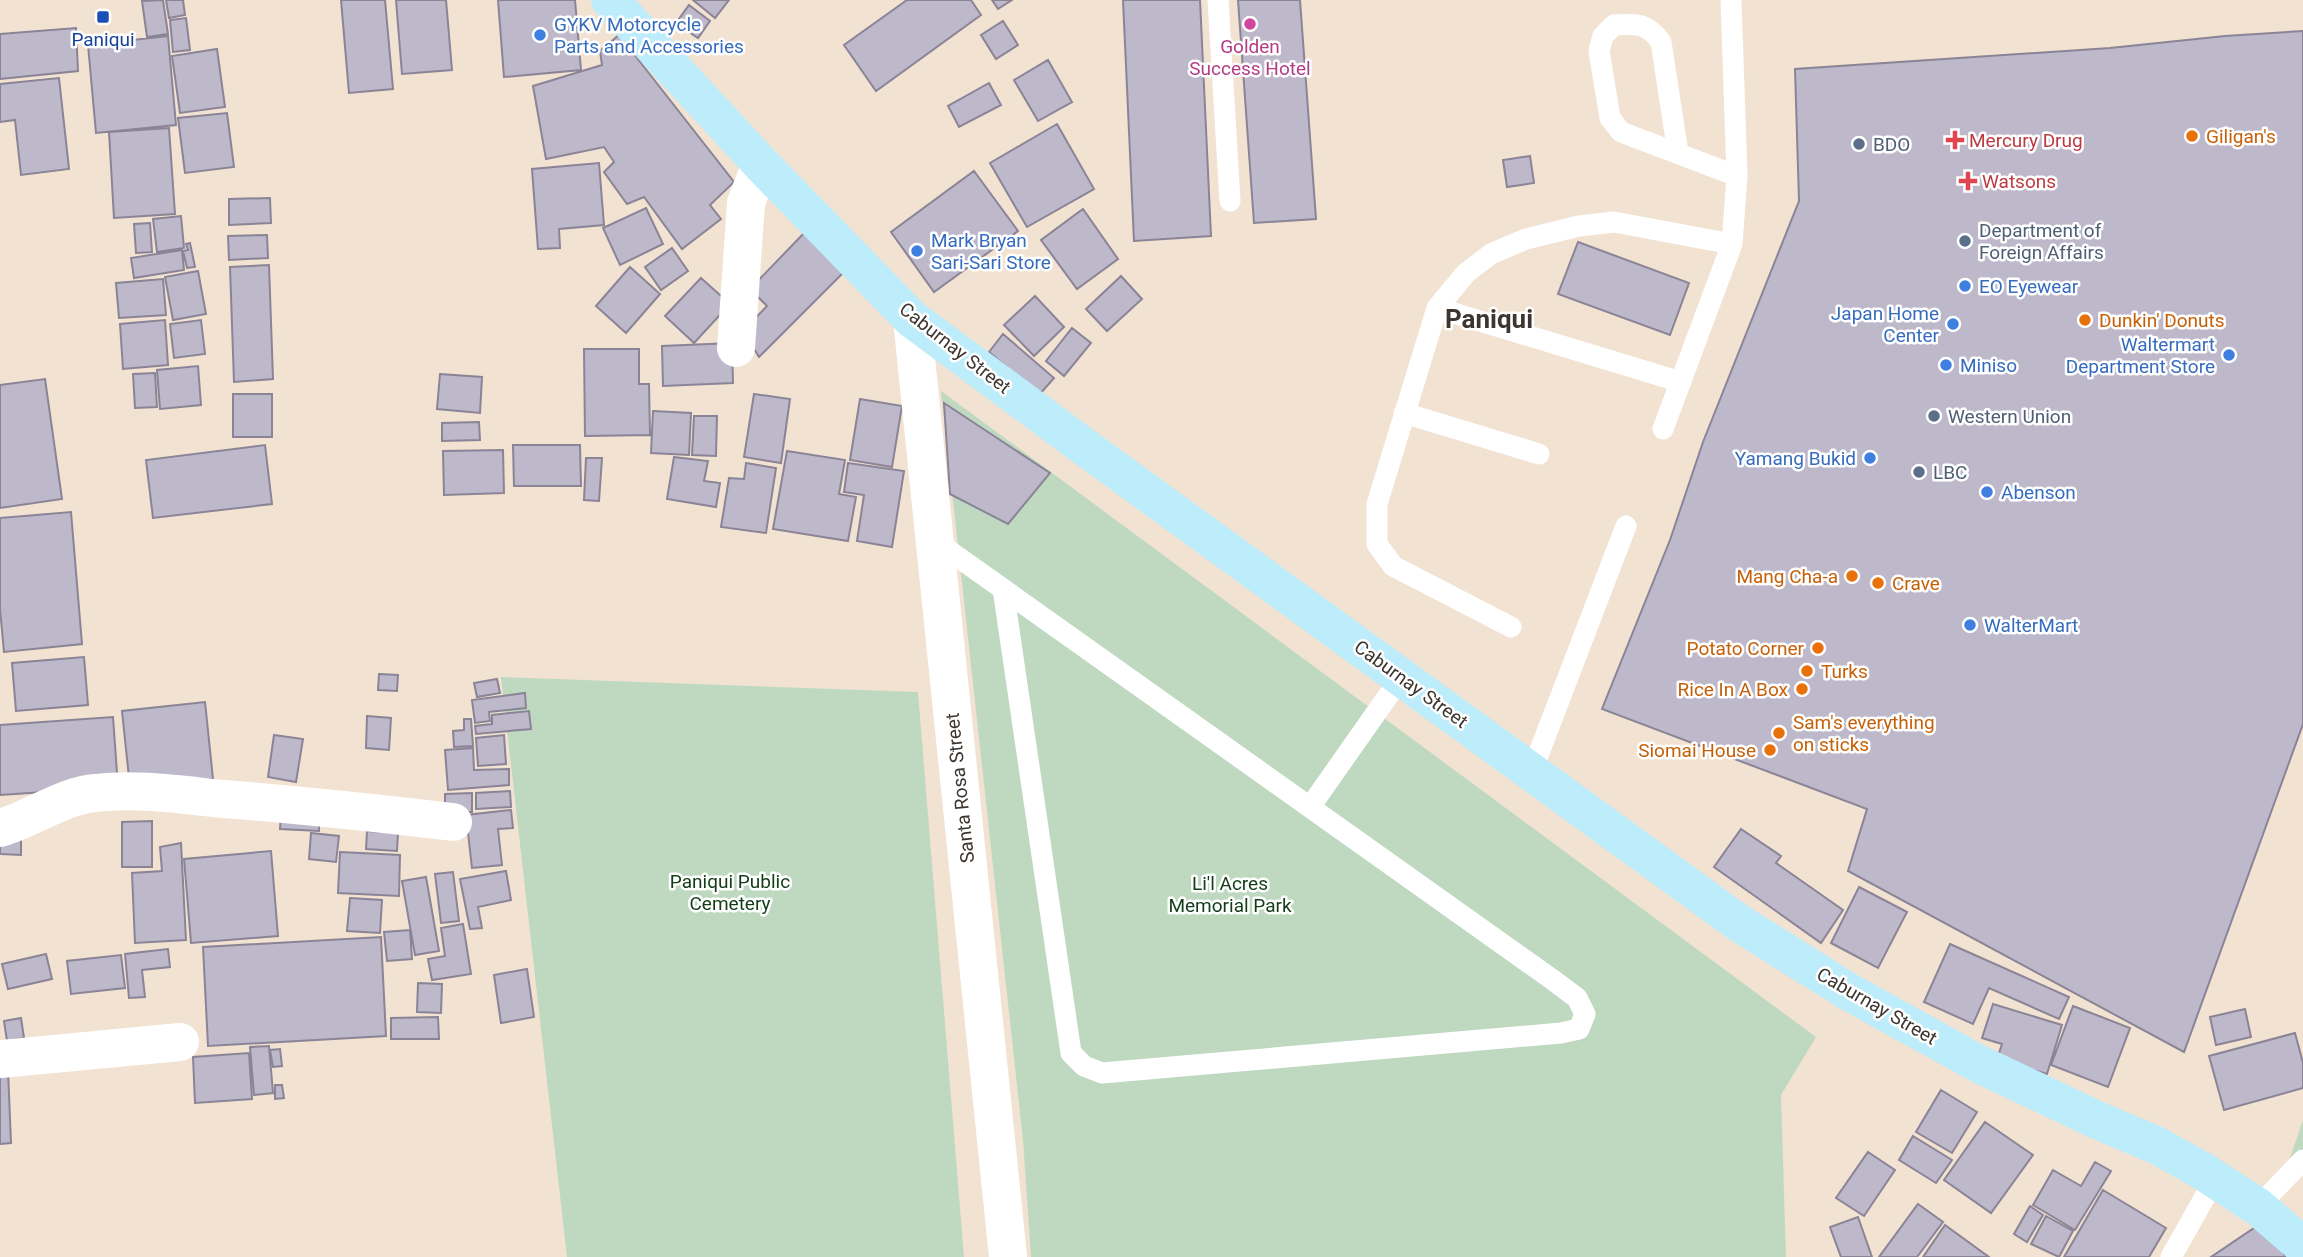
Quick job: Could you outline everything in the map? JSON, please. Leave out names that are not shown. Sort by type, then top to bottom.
[{"type":"street","name":"Caburnay Street","points":[[610,0],[761,164],[912,319],[1090,452],[1739,923],[1849,992],[1979,1063],[2097,1120],[2156,1145],[2258,1206],[2303,1246]]},
{"type":"street","points":[[736,348],[746,203],[761,164]]},
{"type":"street","name":"Santa Rosa Street","points":[[912,319],[1008,1257]]},
{"type":"street","points":[[0,828],[54,805],[93,793],[136,792],[317,807],[453,822]]},
{"type":"street","points":[[0,1059],[180,1042]]},
{"type":"lane","points":[[1218,0],[1230,201]]},
{"type":"lane","points":[[1663,429],[1732,244],[1737,176],[1731,0]]},
{"type":"lane","points":[[1678,153],[1661,42],[1652,30],[1638,24],[1614,25],[1603,36],[1599,51],[1610,118],[1621,132],[1737,176]]},
{"type":"lane","points":[[1511,627],[1393,566],[1377,544],[1377,504],[1437,307],[1466,273],[1491,254],[1526,239],[1580,226],[1614,222],[1732,244]]},
{"type":"lane","points":[[1437,307],[1681,382]]},
{"type":"lane","points":[[1404,413],[1539,454]]},
{"type":"lane","points":[[1532,771],[1626,526]]},
{"type":"lane","points":[[934,540],[1310,807],[1577,998],[1585,1014],[1579,1029],[1562,1033],[1102,1073],[1084,1066],[1071,1054],[1003,589]]},
{"type":"lane","points":[[1310,807],[1402,676]]},
{"type":"lane","points":[[2258,1206],[2303,1160]]},
{"type":"lane","points":[[2171,1257],[2215,1180]]},
{"type":"green space","name":"Li'l Acres Memorial Park","points":[[941,391],[1816,1037],[1781,1095],[1786,1257],[1031,1257],[1023,1140]]},
{"type":"green space","name":"Paniqui Public Cemetery","points":[[501,677],[918,692],[964,1257],[567,1257]]},
{"type":"green space","points":[[2303,1120],[2303,1161],[2288,1164]]},
{"type":"building","points":[[163,0],[168,34],[147,37],[142,1]]},
{"type":"building","points":[[166,0],[183,0],[185,15],[169,18]]},
{"type":"building","points":[[341,0],[385,0],[393,89],[349,93]]},
{"type":"building","points":[[396,0],[446,0],[452,70],[402,74]]},
{"type":"building","name":"GYKV Motorcycle Parts and Accessories","points":[[498,0],[575,0],[581,70],[504,77]]},
{"type":"building","points":[[693,0],[729,0],[715,18]]},
{"type":"building","points":[[907,0],[971,0],[981,15],[876,91],[844,45]]},
{"type":"building","points":[[992,0],[1012,0],[998,9]]},
{"type":"building","points":[[1123,0],[1200,0],[1211,236],[1134,241]]},
{"type":"building","points":[[1238,0],[1300,0],[1316,219],[1254,223]]},
{"type":"building","points":[[689,5],[710,21],[698,38],[676,23]]},
{"type":"building","points":[[186,18],[190,50],[173,52],[170,20]]},
{"type":"building","points":[[1003,21],[1018,45],[996,59],[981,35]]},
{"type":"building","points":[[76,28],[78,71],[0,79],[0,34]]},
{"type":"building","name":"WalterMart","points":[[2303,31],[2303,724],[2184,1052],[1848,871],[1867,809],[1602,709],[1670,540],[1703,442],[1799,201],[1795,69],[2110,48]]},
{"type":"building","points":[[619,35],[734,182],[710,205],[721,219],[682,249],[644,197],[627,204],[604,172],[614,162],[604,147],[546,159],[533,86],[602,65],[600,51]]},
{"type":"building","points":[[168,36],[176,125],[96,133],[88,45]]},
{"type":"building","points":[[217,49],[225,107],[180,113],[172,56]]},
{"type":"building","points":[[1048,60],[1072,102],[1038,121],[1014,80]]},
{"type":"building","points":[[59,78],[69,169],[21,175],[15,120],[0,122],[0,84]]},
{"type":"building","points":[[989,83],[1001,105],[959,127],[948,106]]},
{"type":"building","points":[[227,113],[234,167],[185,173],[178,118]]},
{"type":"building","points":[[1057,124],[1094,189],[1027,227],[990,163]]},
{"type":"building","points":[[169,128],[175,214],[114,218],[109,132]]},
{"type":"building","points":[[1530,156],[1534,183],[1507,187],[1503,160]]},
{"type":"building","points":[[599,163],[604,225],[559,229],[560,248],[538,249],[532,169]]},
{"type":"building","points":[[974,171],[1018,231],[934,292],[891,232]]},
{"type":"building","points":[[270,198],[271,223],[229,225],[229,199]]},
{"type":"building","points":[[646,208],[663,244],[620,265],[603,228]]},
{"type":"building","points":[[1083,209],[1118,259],[1077,289],[1041,240]]},
{"type":"building","points":[[181,216],[184,248],[157,252],[153,219]]},
{"type":"building","points":[[150,223],[152,252],[136,253],[134,224]]},
{"type":"building","points":[[807,230],[846,270],[759,357],[743,331],[767,306],[750,289]]},
{"type":"building","points":[[267,235],[268,258],[229,260],[228,236]]},
{"type":"building","points":[[1578,242],[1689,283],[1670,335],[1558,294]]},
{"type":"building","points":[[190,243],[195,267],[187,268],[183,251],[188,250],[186,244]]},
{"type":"building","points":[[672,248],[688,271],[661,290],[645,267]]},
{"type":"building","points":[[182,250],[184,270],[134,278],[131,258]]},
{"type":"building","points":[[269,265],[273,379],[234,382],[230,267]]},
{"type":"building","points":[[630,267],[660,294],[626,333],[596,306]]},
{"type":"building","points":[[198,271],[206,314],[173,320],[165,277]]},
{"type":"building","points":[[1121,276],[1142,299],[1107,331],[1086,309]]},
{"type":"building","points":[[701,278],[730,304],[694,343],[665,316]]},
{"type":"building","points":[[163,279],[166,315],[119,318],[116,283]]},
{"type":"building","points":[[1035,296],[1064,327],[1034,356],[1004,325]]},
{"type":"building","points":[[165,320],[168,365],[123,369],[120,324]]},
{"type":"building","points":[[201,320],[205,354],[174,358],[170,324]]},
{"type":"building","points":[[1072,328],[1091,343],[1064,376],[1046,361]]},
{"type":"building","points":[[1003,334],[1054,378],[1039,395],[989,352]]},
{"type":"building","points":[[732,343],[733,383],[663,386],[662,346]]},
{"type":"building","points":[[584,349],[639,349],[639,384],[649,384],[650,435],[585,436]]},
{"type":"building","points":[[198,366],[201,405],[160,409],[157,370]]},
{"type":"building","points":[[155,373],[157,407],[135,408],[133,374]]},
{"type":"building","points":[[440,374],[482,377],[480,413],[437,409]]},
{"type":"building","points":[[45,379],[62,499],[0,508],[0,385]]},
{"type":"building","points":[[233,394],[272,394],[272,437],[233,437]]},
{"type":"building","points":[[754,394],[790,399],[781,463],[744,457]]},
{"type":"building","points":[[860,399],[902,406],[892,467],[850,460]]},
{"type":"building","points":[[944,403],[1050,473],[1008,524],[950,494]]},
{"type":"building","points":[[653,411],[691,413],[689,455],[651,453]]},
{"type":"building","points":[[694,416],[717,416],[716,456],[692,455]]},
{"type":"building","points":[[479,422],[480,440],[442,441],[442,423]]},
{"type":"building","points":[[265,445],[272,504],[153,518],[146,460]]},
{"type":"building","points":[[513,445],[580,445],[581,486],[514,486]]},
{"type":"building","points":[[503,450],[504,493],[444,495],[443,451]]},
{"type":"building","points":[[787,451],[845,460],[839,494],[856,497],[848,541],[773,529]]},
{"type":"building","points":[[674,457],[708,461],[704,481],[720,483],[716,507],[667,499]]},
{"type":"building","points":[[586,458],[602,458],[599,501],[584,500]]},
{"type":"building","points":[[746,463],[776,468],[766,533],[721,527],[729,478],[744,479]]},
{"type":"building","points":[[848,463],[904,471],[892,547],[857,541],[864,495],[844,492]]},
{"type":"building","points":[[71,512],[82,644],[4,652],[0,609],[0,518]]},
{"type":"building","points":[[84,657],[88,705],[16,711],[12,663]]},
{"type":"building","points":[[379,674],[398,675],[397,691],[378,690]]},
{"type":"building","points":[[497,679],[500,693],[477,697],[474,683]]},
{"type":"building","points":[[525,693],[526,708],[489,712],[490,721],[475,723],[472,700]]},
{"type":"building","points":[[205,702],[213,779],[130,787],[122,711]]},
{"type":"building","points":[[529,711],[531,729],[476,734],[475,726],[492,724],[492,715]]},
{"type":"building","points":[[367,716],[391,718],[389,750],[366,748]]},
{"type":"building","points":[[113,717],[118,787],[0,795],[0,725]]},
{"type":"building","points":[[464,719],[471,719],[473,746],[454,747],[453,731],[464,730]]},
{"type":"building","points":[[274,735],[303,739],[296,782],[268,777]]},
{"type":"building","points":[[504,735],[506,764],[478,766],[476,738]]},
{"type":"building","points":[[473,748],[474,770],[509,769],[509,785],[448,790],[445,750]]},
{"type":"building","points":[[510,791],[511,807],[476,809],[476,793]]},
{"type":"building","points":[[472,793],[472,812],[445,812],[445,794]]},
{"type":"building","points":[[511,810],[513,828],[498,829],[502,865],[472,868],[466,815]]},
{"type":"building","points":[[281,813],[319,814],[319,831],[280,829]]},
{"type":"building","points":[[152,821],[152,867],[122,867],[122,822]]},
{"type":"building","points":[[1741,829],[1781,856],[1776,863],[1843,910],[1821,943],[1714,867]]},
{"type":"building","points":[[367,831],[398,833],[397,851],[366,849]]},
{"type":"building","points":[[311,833],[339,836],[336,862],[309,859]]},
{"type":"building","points":[[0,838],[21,838],[21,855],[0,854]]},
{"type":"building","points":[[181,843],[186,940],[135,943],[132,873],[162,871],[160,847]]},
{"type":"building","points":[[271,851],[278,936],[191,943],[184,859]]},
{"type":"building","points":[[340,852],[400,855],[399,896],[338,893]]},
{"type":"building","points":[[506,871],[511,900],[478,907],[482,928],[470,929],[460,879]]},
{"type":"building","points":[[453,872],[459,921],[441,923],[435,874]]},
{"type":"building","points":[[426,877],[439,951],[415,955],[402,881]]},
{"type":"building","points":[[1859,887],[1907,912],[1878,968],[1831,943]]},
{"type":"building","points":[[350,898],[382,900],[380,933],[347,931]]},
{"type":"building","points":[[463,924],[471,974],[432,980],[428,959],[445,956],[441,928]]},
{"type":"building","points":[[410,930],[412,959],[387,961],[384,932]]},
{"type":"building","points":[[381,937],[386,1036],[208,1046],[203,947]]},
{"type":"building","points":[[1950,944],[2069,997],[2059,1019],[1989,988],[1973,1024],[1924,1002]]},
{"type":"building","points":[[168,949],[170,967],[142,970],[145,997],[129,998],[125,954]]},
{"type":"building","points":[[46,954],[52,979],[8,989],[2,964]]},
{"type":"building","points":[[121,955],[125,988],[71,994],[67,961]]},
{"type":"building","points":[[527,969],[534,1017],[501,1023],[494,975]]},
{"type":"building","points":[[418,983],[442,984],[441,1013],[417,1012]]},
{"type":"building","points":[[1993,1004],[2062,1025],[2047,1074],[1997,1059],[2002,1044],[1982,1038]]},
{"type":"building","points":[[2073,1006],[2130,1028],[2108,1087],[2051,1065]]},
{"type":"building","points":[[2245,1009],[2251,1037],[2216,1045],[2210,1017]]},
{"type":"building","points":[[438,1017],[439,1039],[391,1039],[391,1018]]},
{"type":"building","points":[[21,1018],[24,1038],[7,1041],[4,1021]]},
{"type":"building","points":[[2295,1033],[2303,1063],[2303,1088],[2224,1110],[2209,1056]]},
{"type":"building","points":[[269,1046],[273,1093],[254,1095],[250,1047]]},
{"type":"building","points":[[280,1049],[282,1066],[273,1067],[270,1050]]},
{"type":"building","points":[[249,1053],[252,1099],[195,1103],[193,1057]]},
{"type":"building","points":[[0,1070],[8,1070],[11,1143],[0,1144]]},
{"type":"building","points":[[275,1085],[282,1085],[284,1098],[275,1099]]},
{"type":"building","points":[[1941,1090],[1977,1112],[1952,1153],[1916,1132]]},
{"type":"building","points":[[1985,1122],[2033,1155],[1991,1213],[1944,1180]]},
{"type":"building","points":[[1913,1136],[1952,1160],[1936,1183],[1899,1160]]},
{"type":"building","points":[[1868,1152],[1895,1170],[1864,1216],[1836,1198]]},
{"type":"building","points":[[2095,1162],[2111,1171],[2075,1230],[2033,1205],[2053,1170],[2081,1186]]},
{"type":"building","points":[[2103,1190],[2166,1228],[2149,1257],[2064,1257]]},
{"type":"building","points":[[1918,1204],[1943,1222],[1917,1257],[1879,1257]]},
{"type":"building","points":[[2030,1206],[2043,1215],[2027,1242],[2014,1234]]},
{"type":"building","points":[[2046,1216],[2073,1231],[2059,1257],[2031,1244]]},
{"type":"building","points":[[1858,1217],[1872,1257],[1841,1257],[1830,1227]]},
{"type":"building","points":[[2263,1222],[2286,1257],[2211,1257]]},
{"type":"building","points":[[1945,1225],[1989,1257],[1923,1257]]},
{"type":"place","name":"Paniqui","points":[[103,17]]},
{"type":"place","name":"Golden Success Hotel","points":[[1250,24]]},
{"type":"place","name":"GYKV Motorcycle Parts and Accessories","points":[[540,35]]},
{"type":"place","name":"Giligan's","points":[[2192,136]]},
{"type":"place","name":"Mercury Drug","points":[[1955,140]]},
{"type":"place","name":"BDO","points":[[1859,144]]},
{"type":"place","name":"Watsons","points":[[1968,181]]},
{"type":"place","name":"Department of Foreign Affairs","points":[[1965,241]]},
{"type":"place","name":"Mark Bryan Sari-Sari Store","points":[[917,251]]},
{"type":"place","name":"EO Eyewear","points":[[1965,286]]},
{"type":"place","name":"Dunkin' Donuts","points":[[2085,320]]},
{"type":"place","name":"Japan Home Center","points":[[1953,324]]},
{"type":"place","name":"Waltermart Department Store","points":[[2229,355]]},
{"type":"place","name":"Miniso","points":[[1946,365]]},
{"type":"place","name":"Western Union","points":[[1934,416]]},
{"type":"place","name":"Yamang Bukid","points":[[1870,458]]},
{"type":"place","name":"LBC","points":[[1919,472]]},
{"type":"place","name":"Abenson","points":[[1987,492]]},
{"type":"place","name":"Mang Cha-a","points":[[1852,576]]},
{"type":"place","name":"Crave","points":[[1878,583]]},
{"type":"place","name":"WalterMart","points":[[1970,625]]},
{"type":"place","name":"Potato Corner","points":[[1818,648]]},
{"type":"place","name":"Turks","points":[[1807,671]]},
{"type":"place","name":"Rice In A Box","points":[[1802,689]]},
{"type":"place","name":"Sam's everything on sticks","points":[[1779,733]]},
{"type":"place","name":"Siomai House","points":[[1770,750]]},
{"type":"district","name":"Paniqui","points":[[1489,319]]}]
